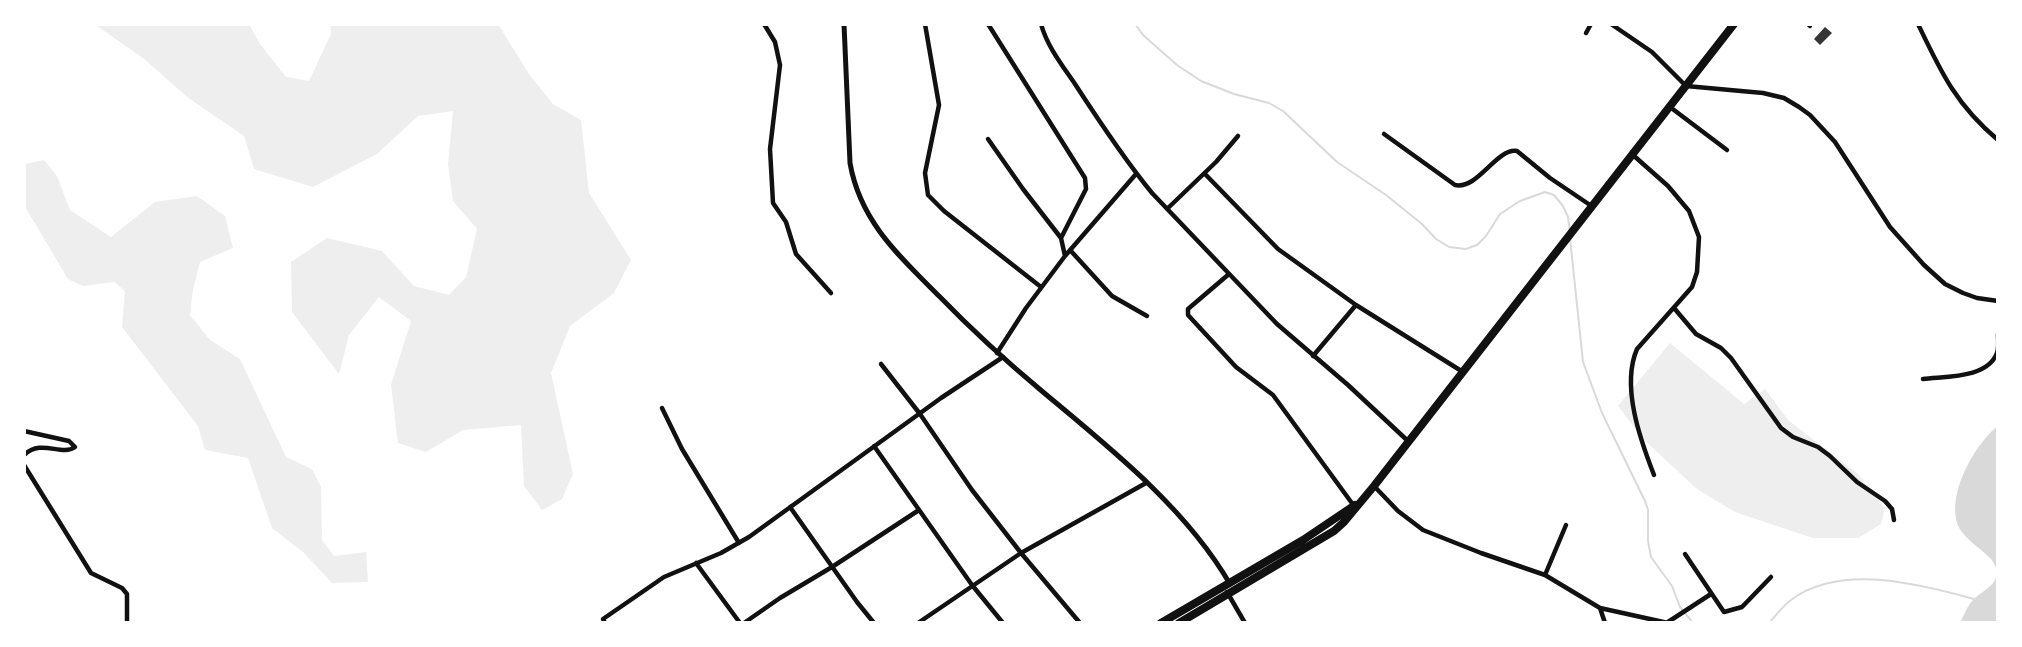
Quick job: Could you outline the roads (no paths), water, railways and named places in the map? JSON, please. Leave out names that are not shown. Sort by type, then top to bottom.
[{"type":"highway","points":[[1179,623],[1334,531],[1344,522],[1593,207],[1734,24]]},
{"type":"highway","points":[[1161,623],[1311,536],[1357,504]]},
{"type":"street","points":[[764,24],[775,42],[780,65],[770,149],[773,203],[786,222],[796,254],[831,293]]},
{"type":"street","points":[[844,24],[850,163],[853,179],[867,214],[882,236],[916,273],[1003,357],[1146,483],[1198,538],[1231,592],[1245,623]]},
{"type":"street","points":[[925,24],[939,105],[925,173],[928,195],[944,211],[1041,287]]},
{"type":"street","points":[[988,24],[1085,178],[1086,189],[1060,238]]},
{"type":"street","points":[[1041,24],[1050,46],[1136,174],[1277,324],[1348,385],[1408,442]]},
{"type":"street","points":[[1587,33],[1591,24]]},
{"type":"street","points":[[1611,24],[1652,52],[1686,86],[1763,93],[1784,98],[1799,107],[1835,141],[1890,227],[1924,265],[1945,284],[1963,293],[1998,301]]},
{"type":"street","points":[[1918,24],[1956,97],[1969,114],[1998,140]]},
{"type":"street","points":[[1670,107],[1727,150]]},
{"type":"street","points":[[1384,134],[1455,185],[1460,186],[1473,180],[1508,152],[1517,151],[1550,178],[1593,207]]},
{"type":"street","points":[[1167,209],[1205,174],[1238,135]]},
{"type":"street","points":[[988,139],[1060,238],[1065,256]]},
{"type":"street","points":[[1633,155],[1668,186],[1689,212],[1699,237],[1697,272],[1692,287],[1637,349],[1631,362],[1635,416],[1643,447],[1654,475]]},
{"type":"street","points":[[998,352],[1041,287],[1065,256],[1136,174]]},
{"type":"street","points":[[1205,174],[1278,249],[1356,305],[1463,372]]},
{"type":"street","points":[[1070,250],[1112,296],[1146,316]]},
{"type":"street","points":[[1229,273],[1194,302],[1188,309],[1188,315],[1236,367],[1273,395],[1357,504]]},
{"type":"street","points":[[1313,356],[1356,305]]},
{"type":"street","points":[[1674,308],[1696,334],[1721,348],[1731,358],[1781,428],[1793,437],[1818,447],[1830,456],[1857,482],[1885,501],[1892,509],[1894,520]]},
{"type":"street","points":[[1923,378],[1982,370],[1990,364],[1997,353],[1998,334]]},
{"type":"street","points":[[604,621],[655,582],[739,543],[941,398],[1003,357]]},
{"type":"street","points":[[881,364],[920,414],[957,471],[1021,553],[1080,623]]},
{"type":"street","points":[[662,408],[687,457],[739,543]]},
{"type":"street","points":[[24,432],[69,441],[75,447],[69,450],[43,446],[24,455]]},
{"type":"street","points":[[874,446],[972,585],[1003,623]]},
{"type":"street","points":[[24,465],[91,573],[122,588],[127,594],[127,623]]},
{"type":"street","points":[[918,623],[1021,553],[1146,483]]},
{"type":"street","points":[[1374,486],[1398,512],[1423,530],[1545,575],[1600,608],[1668,623],[1711,594]]},
{"type":"street","points":[[790,507],[874,623]]},
{"type":"street","points":[[696,563],[742,623],[919,510]]},
{"type":"street","points":[[1545,575],[1566,525]]},
{"type":"street","points":[[1685,554],[1722,611],[1731,612],[1742,607],[1771,577]]},
{"type":"street","points":[[1600,608],[1605,623]]},
{"type":"waterway","points":[[1135,24],[1143,35],[1177,65],[1201,81],[1234,94],[1269,103],[1283,111],[1337,162],[1386,195],[1422,224],[1436,239],[1449,247],[1466,249],[1477,245],[1486,236],[1500,214],[1520,201],[1545,192],[1554,195],[1563,206],[1568,217],[1570,232]]},
{"type":"waterway","points":[[1570,238],[1583,362],[1602,413],[1645,501],[1648,510],[1648,541],[1651,557],[1672,586],[1680,607],[1693,623]]},
{"type":"waterway","points":[[1769,623],[1791,600],[1811,589],[1833,582],[1856,579],[1905,583],[1974,599]]}]
